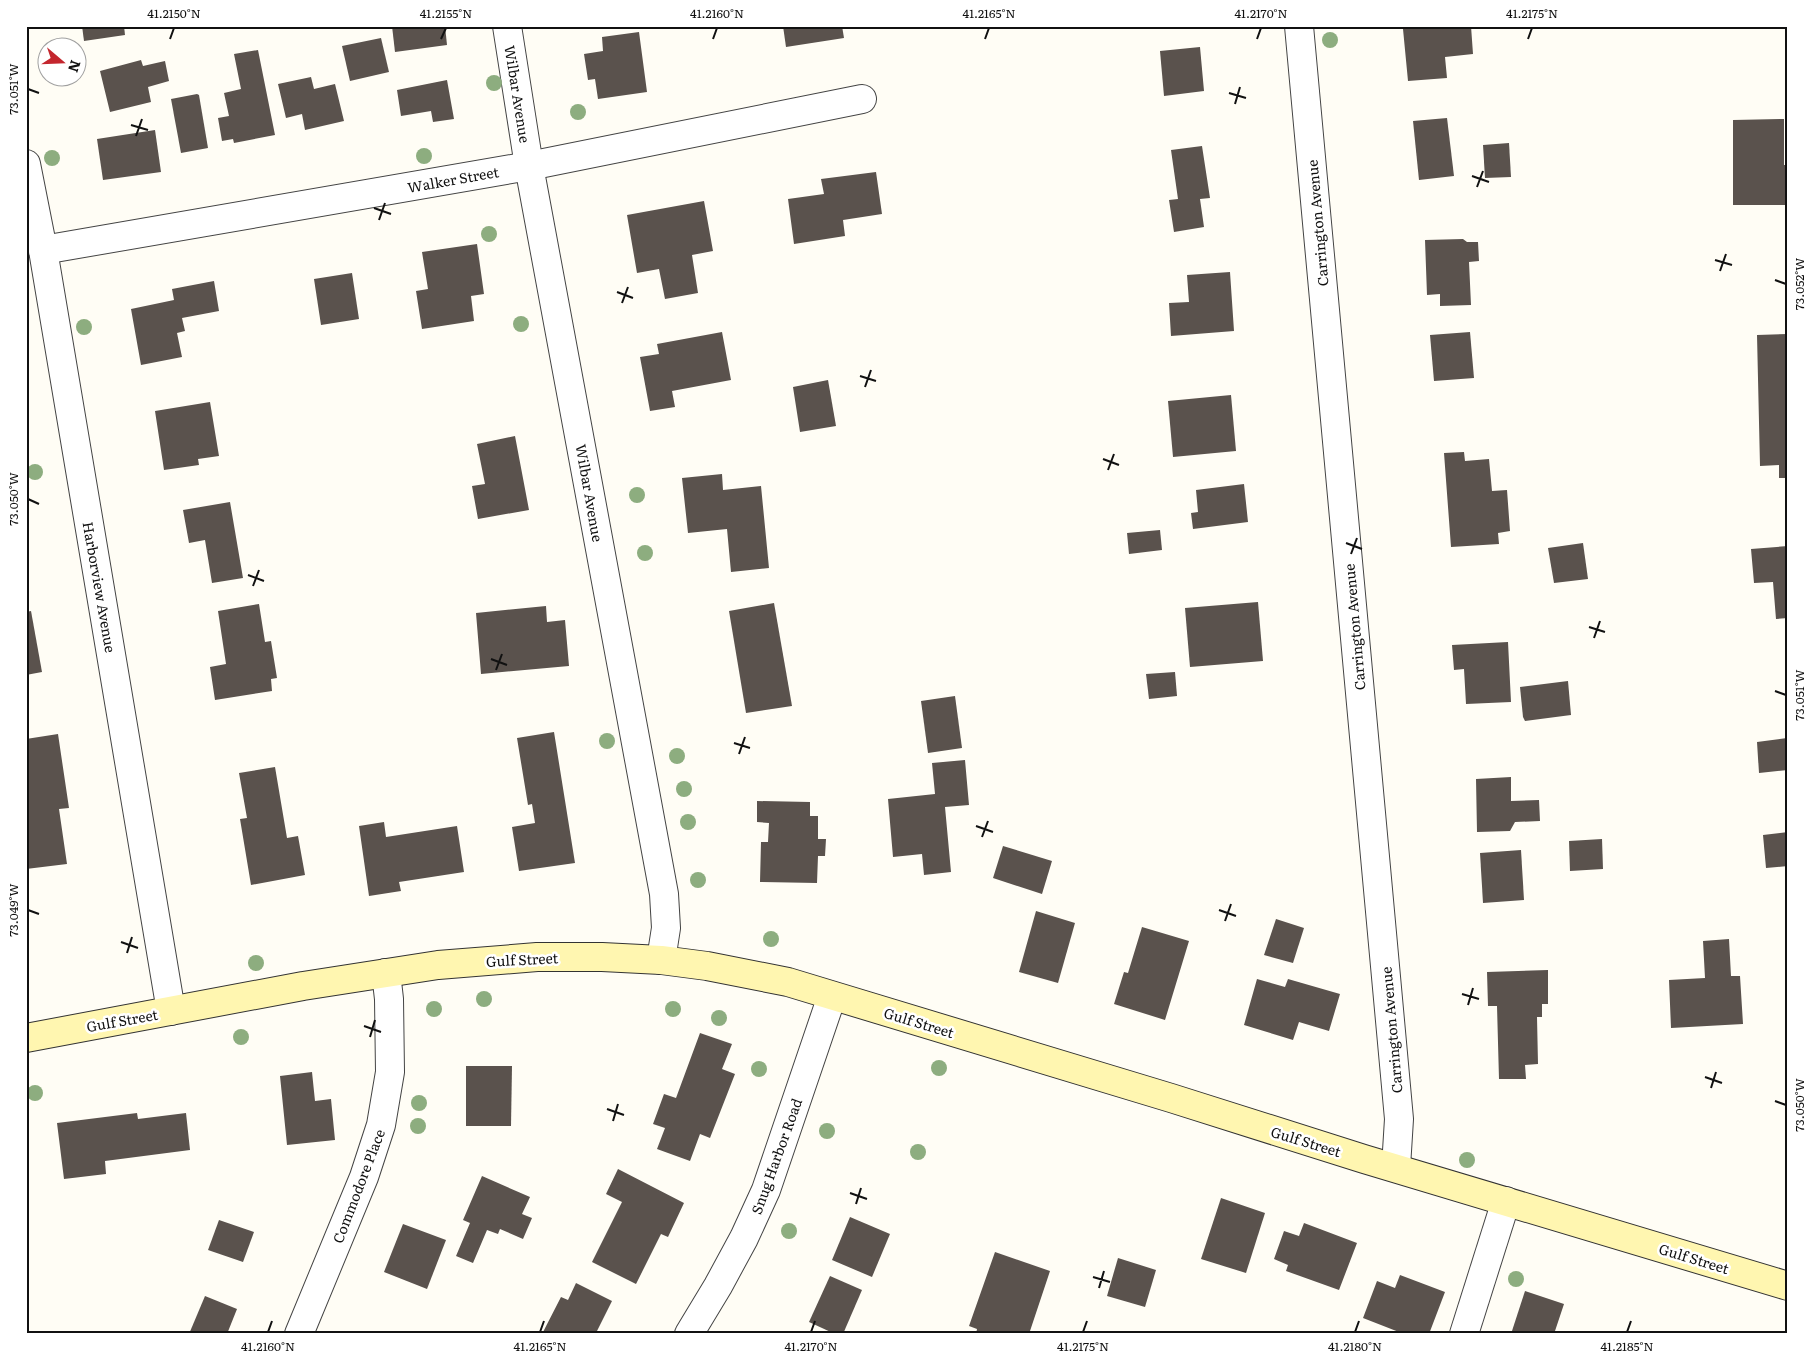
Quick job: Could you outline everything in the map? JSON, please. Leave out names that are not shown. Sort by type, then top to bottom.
[{"type":"main road","name":"Gulf Street","points":[[26,1038],[303,986],[438,965],[537,957],[602,957],[661,960],[788,982],[1788,1286]]},
{"type":"street","name":"Wilbar Avenue","points":[[508,26],[529,166],[664,894],[666,928],[661,960]]},
{"type":"street","name":"Carrington Avenue","points":[[1299,26],[1399,1119],[1396,1167]]},
{"type":"street","name":"Walker Street","points":[[43,250],[529,166],[862,99]]},
{"type":"street","name":"Harborview Avenue","points":[[26,164],[43,250],[171,1011]]},
{"type":"street","name":"Commodore Place","points":[[299,1334],[364,1177],[381,1125],[390,1072],[389,999],[386,972]]},
{"type":"street","name":"Snug Harbor Road","points":[[688,1334],[718,1286],[744,1238],[766,1190],[832,996]]},
{"type":"street","points":[[1464,1334],[1506,1201]]},
{"type":"building","points":[[82,26],[124,26],[125,35],[88,40],[88,38],[84,38]]},
{"type":"building","points":[[392,26],[445,26],[447,45],[395,52]]},
{"type":"building","points":[[783,26],[842,26],[844,38],[786,47]]},
{"type":"building","points":[[1396,26],[1471,26],[1473,54],[1445,57],[1447,78],[1408,81],[1403,29],[1396,29]]},
{"type":"building","points":[[639,32],[647,92],[598,99],[595,79],[588,80],[584,54],[603,51],[602,37]]},
{"type":"building","points":[[381,38],[389,72],[350,81],[342,46]]},
{"type":"building","points":[[1200,47],[1204,91],[1164,96],[1160,51]]},
{"type":"building","points":[[258,50],[275,135],[234,143],[233,139],[222,141],[218,118],[229,116],[224,93],[241,89],[234,54]]},
{"type":"building","points":[[141,60],[143,66],[165,61],[169,81],[148,87],[151,102],[110,112],[100,71]]},
{"type":"building","points":[[311,77],[314,89],[335,84],[344,121],[305,130],[302,114],[286,118],[278,84]]},
{"type":"building","points":[[447,80],[454,119],[433,122],[431,111],[401,116],[397,90]]},
{"type":"building","points":[[199,95],[208,148],[181,153],[171,99]]},
{"type":"building","points":[[1447,118],[1454,176],[1419,180],[1413,121]]},
{"type":"building","points":[[1784,119],[1784,165],[1788,165],[1788,205],[1733,205],[1733,120]]},
{"type":"building","points":[[155,130],[161,172],[103,180],[97,139]]},
{"type":"building","points":[[1509,143],[1511,177],[1485,178],[1483,145]]},
{"type":"building","points":[[1202,146],[1210,198],[1200,199],[1204,227],[1174,232],[1169,200],[1178,199],[1171,150]]},
{"type":"building","points":[[876,172],[882,214],[843,220],[845,236],[794,244],[788,199],[824,194],[821,179]]},
{"type":"building","points":[[704,201],[713,251],[692,255],[698,293],[665,299],[659,269],[637,273],[627,215]]},
{"type":"building","points":[[1463,239],[1467,242],[1478,242],[1479,261],[1469,262],[1471,305],[1440,306],[1440,294],[1427,295],[1425,240]]},
{"type":"building","points":[[477,244],[484,294],[471,296],[474,321],[422,329],[416,291],[428,289],[422,252]]},
{"type":"building","points":[[1230,272],[1234,331],[1171,336],[1169,303],[1189,302],[1187,275]]},
{"type":"building","points":[[352,273],[359,319],[321,325],[314,279]]},
{"type":"building","points":[[214,281],[219,311],[182,318],[185,331],[177,333],[182,357],[141,365],[131,309],[174,300],[172,289]]},
{"type":"building","points":[[722,332],[731,380],[672,391],[675,407],[650,411],[640,357],[659,354],[657,344]]},
{"type":"building","points":[[1470,332],[1474,378],[1434,381],[1430,335]]},
{"type":"building","points":[[1788,334],[1788,478],[1779,478],[1779,465],[1760,466],[1757,335]]},
{"type":"building","points":[[828,380],[836,426],[800,432],[793,387]]},
{"type":"building","points":[[1231,395],[1236,451],[1173,457],[1168,401]]},
{"type":"building","points":[[210,402],[219,456],[198,459],[199,465],[164,470],[155,411]]},
{"type":"building","points":[[515,436],[529,510],[478,519],[472,486],[485,484],[477,444]]},
{"type":"building","points":[[1464,452],[1465,461],[1489,459],[1492,491],[1507,490],[1510,531],[1498,533],[1499,544],[1451,547],[1444,453]]},
{"type":"building","points":[[722,474],[723,490],[761,486],[769,568],[731,572],[727,529],[688,533],[682,478]]},
{"type":"building","points":[[1244,484],[1248,522],[1193,529],[1191,513],[1198,512],[1196,490]]},
{"type":"building","points":[[230,502],[243,578],[212,583],[205,540],[189,543],[183,510]]},
{"type":"building","points":[[1160,530],[1162,550],[1129,554],[1127,533]]},
{"type":"building","points":[[1583,543],[1588,579],[1554,583],[1548,548]]},
{"type":"building","points":[[1788,546],[1788,618],[1776,619],[1773,582],[1754,583],[1751,549]]},
{"type":"building","points":[[1258,602],[1263,661],[1190,667],[1185,608]]},
{"type":"building","points":[[774,603],[792,706],[746,713],[729,611]]},
{"type":"building","points":[[259,604],[265,642],[271,641],[277,678],[271,679],[272,691],[215,700],[210,667],[226,664],[218,611]]},
{"type":"building","points":[[546,606],[547,622],[565,620],[569,666],[481,674],[476,613]]},
{"type":"building","points":[[31,611],[42,672],[26,675],[26,612]]},
{"type":"building","points":[[1508,642],[1511,702],[1466,704],[1464,669],[1454,670],[1452,645]]},
{"type":"building","points":[[1175,672],[1177,696],[1149,699],[1146,674]]},
{"type":"building","points":[[1568,681],[1571,715],[1525,721],[1520,687]]},
{"type":"building","points":[[955,696],[962,748],[928,753],[921,701]]},
{"type":"building","points":[[554,732],[575,863],[519,871],[512,827],[535,823],[532,804],[528,805],[517,738]]},
{"type":"building","points":[[58,734],[69,808],[59,809],[67,864],[26,869],[26,739]]},
{"type":"building","points":[[1787,738],[1788,770],[1759,773],[1757,742]]},
{"type":"building","points":[[965,760],[969,805],[945,807],[951,872],[924,875],[922,854],[893,857],[888,799],[935,794],[932,763]]},
{"type":"building","points":[[275,767],[287,838],[298,836],[305,875],[251,885],[240,819],[247,818],[239,773]]},
{"type":"building","points":[[1511,777],[1511,801],[1539,800],[1540,821],[1515,822],[1510,831],[1477,832],[1476,779]]},
{"type":"building","points":[[757,801],[810,802],[810,816],[818,816],[818,839],[826,839],[825,856],[818,856],[817,883],[760,882],[761,842],[768,842],[769,823],[757,822]]},
{"type":"building","points":[[384,822],[386,837],[457,826],[464,872],[399,882],[401,891],[369,896],[359,826]]},
{"type":"building","points":[[1788,832],[1788,866],[1766,868],[1763,835]]},
{"type":"building","points":[[1602,839],[1603,869],[1570,871],[1569,841]]},
{"type":"building","points":[[1003,846],[1052,861],[1042,894],[993,878]]},
{"type":"building","points":[[1521,850],[1524,900],[1483,903],[1480,853]]},
{"type":"building","points":[[1036,911],[1075,923],[1058,983],[1019,972]]},
{"type":"building","points":[[1276,919],[1304,928],[1293,963],[1264,955]]},
{"type":"building","points":[[1142,927],[1189,941],[1165,1020],[1114,1004],[1124,972],[1128,973]]},
{"type":"building","points":[[1729,939],[1731,976],[1740,976],[1743,1024],[1671,1028],[1669,980],[1705,978],[1703,941]]},
{"type":"building","points":[[1548,970],[1548,1004],[1542,1004],[1542,1017],[1537,1017],[1538,1064],[1525,1065],[1526,1079],[1499,1079],[1497,1006],[1488,1006],[1487,972]]},
{"type":"building","points":[[1257,979],[1285,987],[1288,979],[1340,994],[1329,1031],[1299,1022],[1293,1040],[1244,1025]]},
{"type":"building","points":[[700,1033],[732,1044],[722,1069],[735,1074],[710,1138],[700,1134],[690,1161],[657,1149],[665,1128],[653,1124],[664,1094],[676,1098]]},
{"type":"building","points":[[466,1066],[512,1066],[511,1126],[466,1126]]},
{"type":"building","points":[[312,1072],[315,1101],[331,1099],[335,1140],[287,1145],[280,1076]]},
{"type":"building","points":[[137,1113],[138,1119],[186,1113],[190,1150],[105,1161],[106,1174],[64,1179],[57,1123]]},
{"type":"building","points":[[618,1169],[684,1203],[668,1237],[661,1234],[636,1284],[592,1262],[622,1202],[606,1194]]},
{"type":"building","points":[[482,1176],[530,1197],[522,1214],[532,1218],[523,1239],[500,1229],[498,1234],[487,1230],[473,1263],[456,1256],[470,1223],[463,1220]]},
{"type":"building","points":[[1221,1198],[1265,1213],[1246,1273],[1201,1259]]},
{"type":"building","points":[[850,1217],[890,1234],[872,1277],[832,1260]]},
{"type":"building","points":[[219,1220],[254,1232],[243,1262],[208,1250]]},
{"type":"building","points":[[1304,1223],[1357,1243],[1339,1290],[1286,1271],[1288,1265],[1274,1259],[1284,1231],[1299,1236]]},
{"type":"building","points":[[403,1224],[446,1240],[427,1289],[384,1272]]},
{"type":"building","points":[[995,1252],[1050,1271],[1029,1334],[976,1334],[977,1329],[969,1326]]},
{"type":"building","points":[[1118,1258],[1156,1270],[1145,1307],[1107,1296]]},
{"type":"building","points":[[1400,1275],[1445,1292],[1429,1334],[1404,1334],[1363,1318],[1377,1281],[1395,1288]]},
{"type":"building","points":[[830,1276],[862,1290],[843,1334],[835,1334],[809,1322]]},
{"type":"building","points":[[576,1283],[612,1301],[597,1331],[602,1334],[542,1334],[561,1297],[568,1300]]},
{"type":"building","points":[[1525,1291],[1564,1304],[1554,1334],[1511,1334]]},
{"type":"building","points":[[205,1296],[237,1309],[227,1334],[189,1334]]}]
